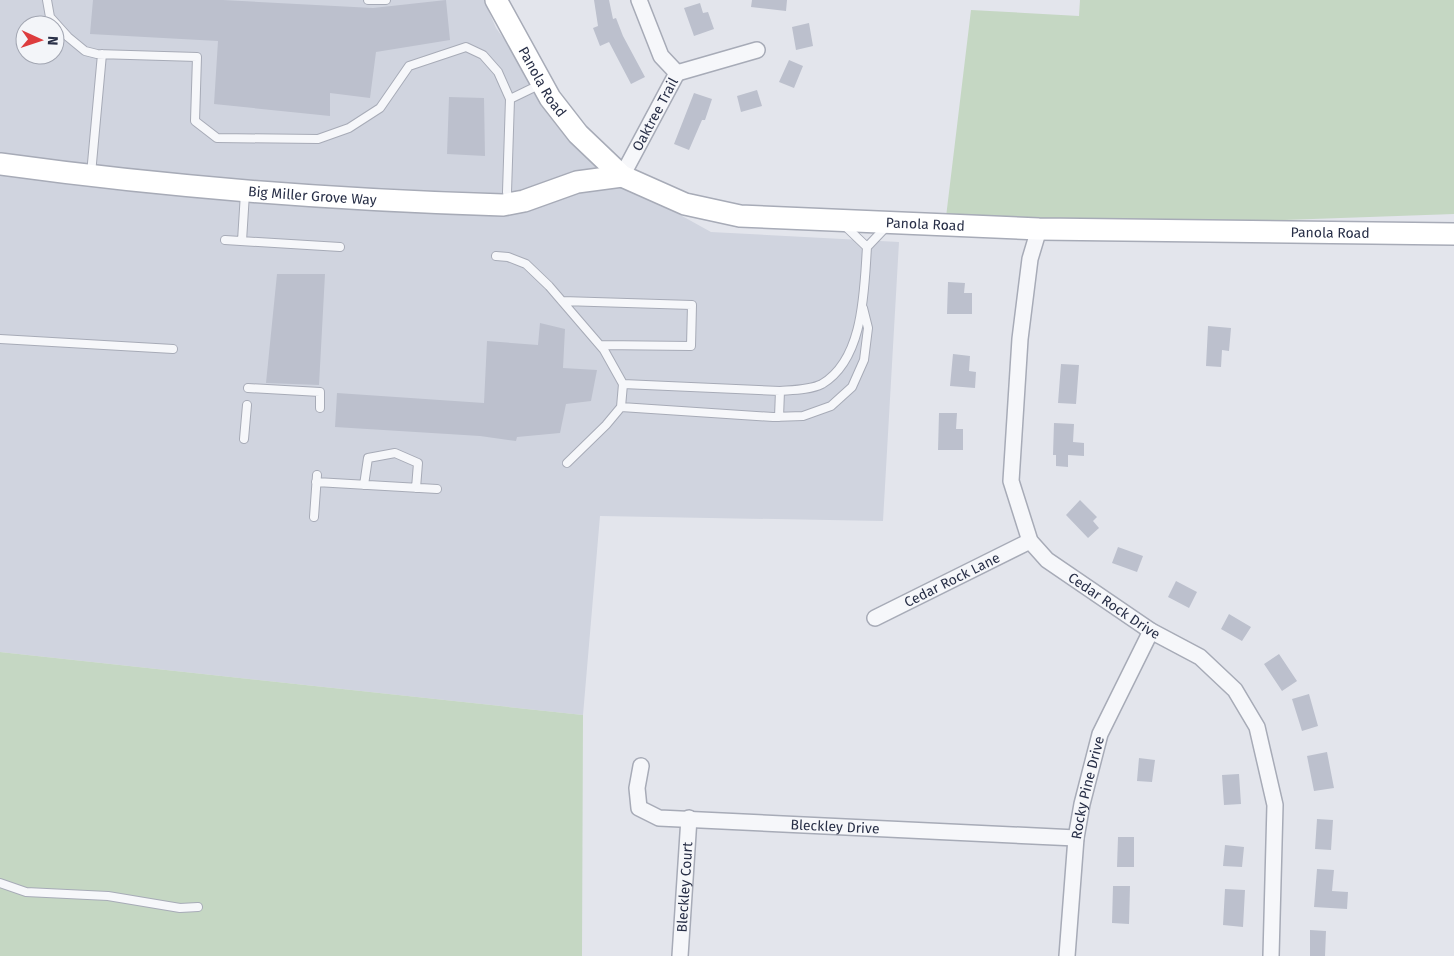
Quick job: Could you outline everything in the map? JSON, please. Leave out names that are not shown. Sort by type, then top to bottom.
[{"type":"main road","name":"Panola Road","points":[[496,0],[550,98],[578,134],[622,176],[685,204],[740,216],[1039,229],[1454,234]]},
{"type":"main road","points":[[577,182],[592,164],[595,150]]},
{"type":"main road","name":"Big Miller Grove Way","points":[[0,164],[91,176],[245,190],[447,203],[510,204],[524,201],[577,182],[622,176]]},
{"type":"street","name":"Oaktree Trail","points":[[622,176],[677,73],[662,56],[639,0]]},
{"type":"street","points":[[677,73],[757,50]]},
{"type":"street","name":"Cedar Rock Drive","points":[[1039,229],[1030,259],[1020,338],[1011,481],[1030,541],[1047,560],[1151,631],[1200,657],[1235,690],[1257,727],[1275,805],[1271,956]]},
{"type":"street","name":"Cedar Rock Lane","points":[[875,618],[1030,541]]},
{"type":"street","name":"Rocky Pine Drive","points":[[1067,956],[1076,838],[1082,804],[1100,734],[1151,631]]},
{"type":"street","name":"Bleckley Drive","points":[[641,766],[637,788],[639,808],[658,818],[1076,838]]},
{"type":"street","name":"Bleckley Court","points":[[680,956],[689,818]]},
{"type":"lane","points":[[47,0],[50,17],[68,37],[85,51],[102,54],[197,57],[195,121],[217,138],[318,139],[349,128],[380,108],[409,66],[466,47],[483,55],[498,72],[510,99],[507,192],[510,204]]},
{"type":"lane","points":[[368,0],[386,0]]},
{"type":"lane","points":[[91,176],[102,54]]},
{"type":"lane","points":[[510,99],[542,84]]},
{"type":"lane","points":[[242,240],[245,190]]},
{"type":"lane","points":[[839,220],[867,248]]},
{"type":"lane","points":[[623,384],[780,391],[804,389],[821,384],[838,370],[850,352],[863,306],[867,248],[891,223]]},
{"type":"lane","points":[[225,240],[340,247]]},
{"type":"lane","points":[[496,256],[508,257],[526,264],[549,286],[600,345],[623,384],[620,407],[606,425],[567,463]]},
{"type":"lane","points":[[562,301],[692,305],[691,346],[600,345]]},
{"type":"lane","points":[[620,407],[779,417],[803,416],[831,406],[852,387],[864,360],[868,328],[863,306]]},
{"type":"lane","points":[[0,338],[172,349]]},
{"type":"lane","points":[[248,388],[320,392],[320,408]]},
{"type":"lane","points":[[779,417],[780,391]]},
{"type":"lane","points":[[244,439],[247,405]]},
{"type":"lane","points":[[364,485],[368,458],[395,453],[418,463],[416,488]]},
{"type":"lane","points":[[314,517],[316,478],[364,485],[438,489]]},
{"type":"lane","points":[[0,883],[26,892],[108,896],[180,908],[198,907]]},
{"type":"shaded area","points":[[0,0],[484,0],[496,28],[523,65],[626,185],[711,232],[899,242],[883,521],[600,516],[583,715],[0,652]]},
{"type":"green space","points":[[1080,0],[1454,0],[1454,214],[1032,229],[946,217],[971,10],[1079,16]]},
{"type":"green space","points":[[0,652],[583,715],[582,956],[0,956]]},
{"type":"building","points":[[93,0],[223,0],[373,8],[446,0],[450,40],[376,52],[370,98],[330,93],[330,116],[214,104],[218,41],[90,34]]},
{"type":"building","points":[[594,0],[609,0],[613,19],[616,18],[623,36],[645,77],[631,84],[609,42],[600,46],[593,28],[598,26]]},
{"type":"building","points":[[752,0],[787,0],[786,11],[751,7]]},
{"type":"building","points":[[700,3],[703,13],[708,12],[714,29],[694,36],[684,8]]},
{"type":"building","points":[[809,23],[813,46],[796,50],[792,27]]},
{"type":"building","points":[[789,60],[803,66],[794,88],[779,82]]},
{"type":"building","points":[[757,90],[762,106],[741,112],[737,96]]},
{"type":"building","points":[[694,93],[712,99],[705,120],[702,120],[689,150],[674,144]]},
{"type":"building","points":[[449,97],[484,98],[485,156],[447,154]]},
{"type":"building","points":[[277,274],[325,274],[319,385],[266,383]]},
{"type":"building","points":[[948,282],[965,283],[964,293],[972,293],[972,314],[947,314]]},
{"type":"building","points":[[540,323],[565,329],[563,368],[597,370],[591,401],[566,404],[560,433],[517,437],[516,441],[480,436],[335,427],[337,393],[484,403],[487,341],[538,345]]},
{"type":"building","points":[[1208,326],[1231,328],[1229,351],[1222,350],[1221,367],[1206,366]]},
{"type":"building","points":[[953,354],[970,356],[969,371],[976,372],[975,388],[950,386]]},
{"type":"building","points":[[1061,364],[1079,365],[1076,404],[1058,403]]},
{"type":"building","points":[[939,413],[957,413],[956,429],[963,429],[963,450],[938,450]]},
{"type":"building","points":[[1054,423],[1074,424],[1073,442],[1084,443],[1084,456],[1068,455],[1068,467],[1056,466],[1056,455],[1053,455]]},
{"type":"building","points":[[1080,500],[1097,517],[1093,521],[1099,528],[1088,538],[1066,515]]},
{"type":"building","points":[[1118,547],[1143,556],[1137,572],[1112,563]]},
{"type":"building","points":[[1176,581],[1197,592],[1189,608],[1168,597]]},
{"type":"building","points":[[1229,614],[1251,627],[1242,641],[1221,629]]},
{"type":"building","points":[[1279,654],[1297,681],[1282,691],[1264,664]]},
{"type":"building","points":[[1309,694],[1318,726],[1302,731],[1292,699]]},
{"type":"building","points":[[1327,752],[1334,788],[1314,791],[1307,756]]},
{"type":"building","points":[[1139,758],[1155,760],[1152,782],[1137,781]]},
{"type":"building","points":[[1239,774],[1241,804],[1224,805],[1222,775]]},
{"type":"building","points":[[1317,819],[1333,820],[1331,850],[1315,849]]},
{"type":"building","points":[[1118,837],[1134,837],[1134,867],[1117,867]]},
{"type":"building","points":[[1225,845],[1244,847],[1242,867],[1223,866]]},
{"type":"building","points":[[1317,869],[1334,870],[1332,891],[1348,892],[1347,909],[1314,907]]},
{"type":"building","points":[[1113,886],[1130,886],[1129,924],[1112,923]]},
{"type":"building","points":[[1225,889],[1245,890],[1243,927],[1223,925]]},
{"type":"building","points":[[1310,930],[1326,931],[1325,956],[1310,956]]}]
